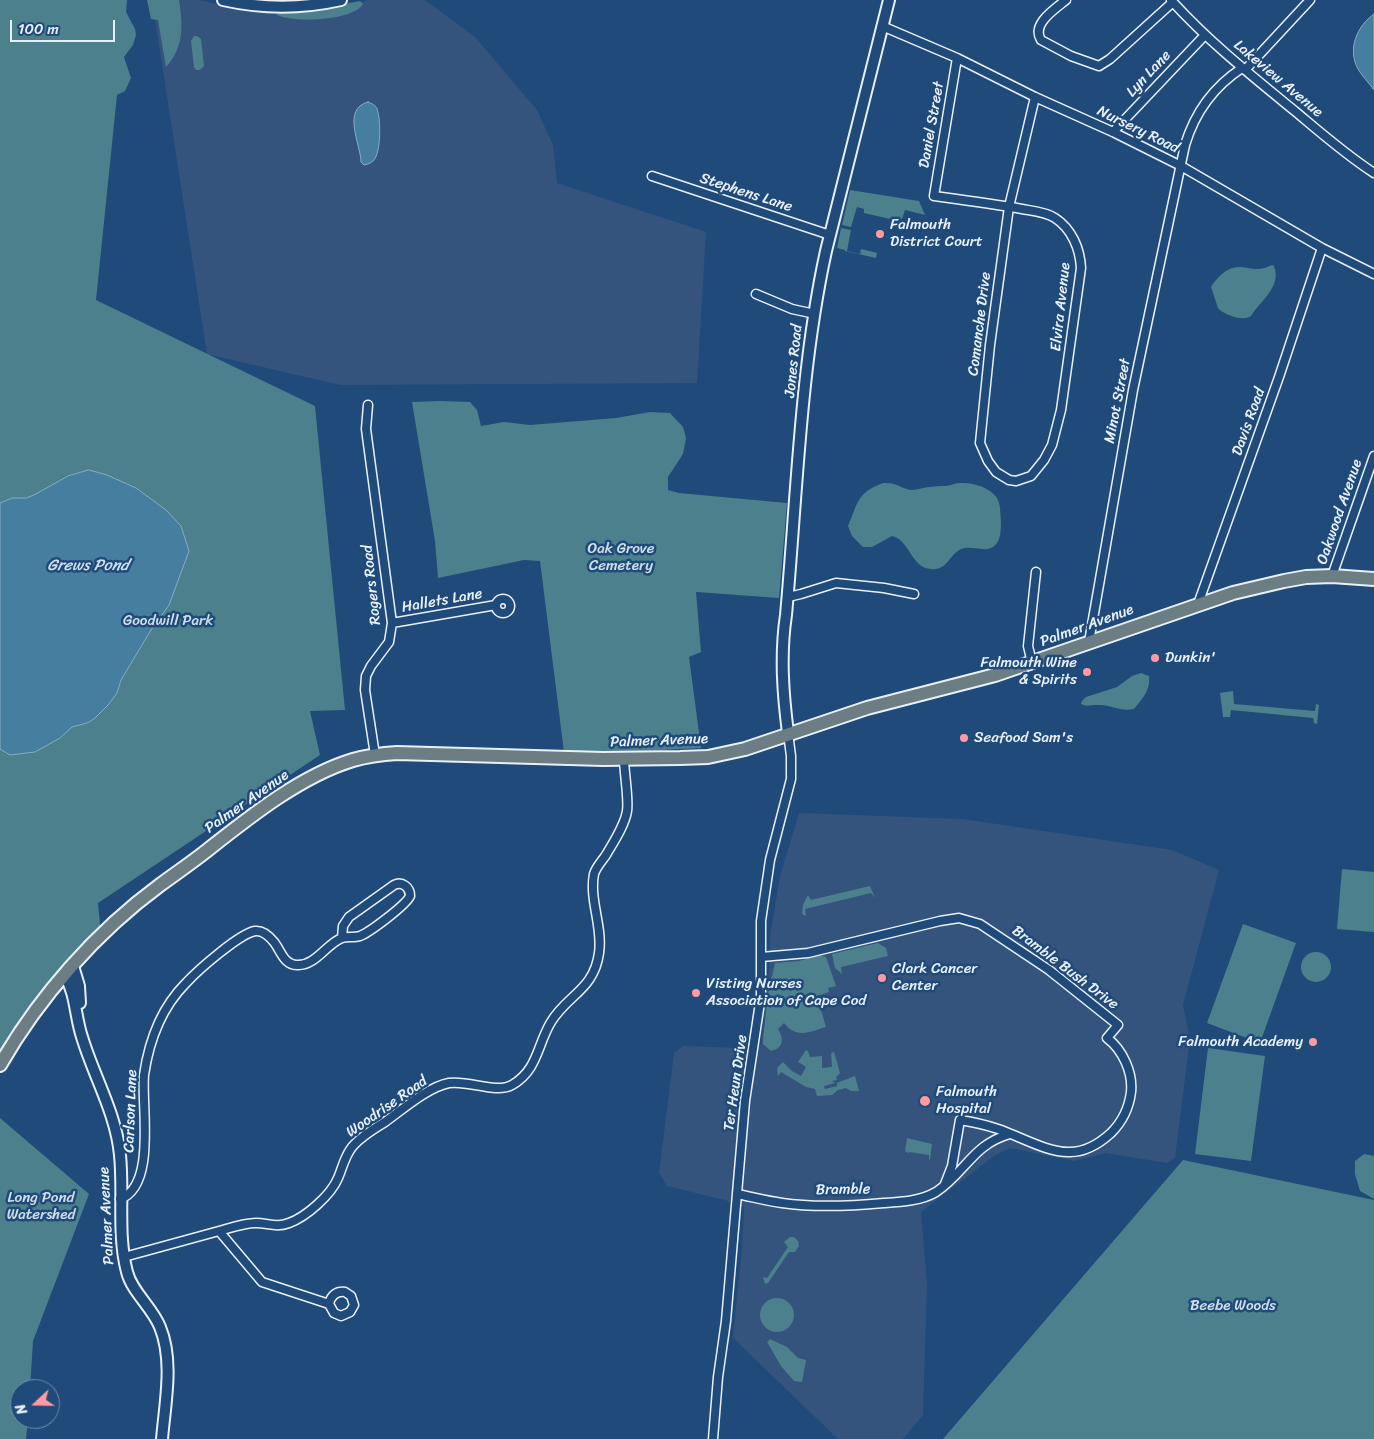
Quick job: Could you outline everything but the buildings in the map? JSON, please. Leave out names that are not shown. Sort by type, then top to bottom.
[{"type":"highway","name":"Palmer Avenue","points":[[69,971],[120,918],[159,885],[301,783],[352,760],[375,755],[420,752],[498,756],[708,757],[739,750],[867,708],[983,679],[1233,593],[1306,578],[1332,576],[1374,579]]},
{"type":"highway","points":[[0,1066],[33,1015],[69,971]]},
{"type":"main road","points":[[223,0],[248,5],[284,8],[341,0]]},
{"type":"main road","name":"Jones Road","points":[[788,733],[782,657],[803,413],[814,314],[830,235],[889,0]]},
{"type":"main road","name":"Palmer Avenue","points":[[69,971],[79,986],[80,1002],[77,1018],[81,1036],[118,1136],[120,1199],[127,1274],[160,1325],[166,1347],[167,1378],[162,1439]]},
{"type":"street","points":[[1066,0],[1044,20],[1039,28],[1038,36],[1041,40],[1071,56],[1099,66],[1106,63],[1172,1]]},
{"type":"street","name":"Minot Street","points":[[1089,642],[1133,390],[1189,134],[1200,109],[1218,88],[1243,69],[1310,0]]},
{"type":"street","name":"Lakeview Avenue","points":[[1172,1],[1205,35],[1243,69],[1374,173]]},
{"type":"street","name":"Nursery Road","points":[[882,26],[957,58],[1035,97],[1114,132],[1181,166],[1322,248],[1374,274]]},
{"type":"street","name":"Lyn Lane","points":[[1114,132],[1205,35]]},
{"type":"street","name":"Daniel Street","points":[[934,196],[957,58]]},
{"type":"street","name":"Comanche Drive","points":[[1016,481],[1008,480],[996,472],[980,443],[990,345],[1009,207],[1035,97]]},
{"type":"street","name":"Stephens Lane","points":[[652,176],[830,235]]},
{"type":"street","name":"Elvira Avenue","points":[[934,196],[1009,207],[1052,216],[1062,224],[1072,237],[1079,253],[1081,268],[1064,392],[1052,445],[1044,460],[1030,476],[1016,481]]},
{"type":"street","name":"Davis Road","points":[[1198,604],[1279,377],[1322,248]]},
{"type":"street","points":[[756,294],[792,309],[814,314]]},
{"type":"street","name":"Rogers Road","points":[[368,405],[366,430],[392,623],[389,642],[366,676],[365,690],[375,755]]},
{"type":"street","name":"Oakwood Avenue","points":[[1332,576],[1374,456]]},
{"type":"street","points":[[1032,663],[1028,646],[1036,572]]},
{"type":"street","points":[[788,597],[836,583],[884,588],[914,594]]},
{"type":"street","name":"Hallets Lane","points":[[392,623],[496,606]]},
{"type":"street","name":"Ter Heun Drive","points":[[713,1439],[718,1377],[726,1321],[745,1101],[761,996],[761,921],[767,879],[791,779],[792,756],[788,733]]},
{"type":"street","name":"Woodrise Road","points":[[124,1257],[256,1223],[270,1226],[289,1223],[305,1215],[326,1195],[338,1179],[343,1163],[351,1148],[378,1126],[431,1090],[450,1083],[464,1083],[500,1089],[522,1079],[540,1050],[551,1022],[591,979],[597,964],[600,941],[593,893],[594,873],[621,826],[627,811],[624,758]]},
{"type":"street","name":"Carlson Lane","points":[[120,1199],[132,1192],[141,1170],[145,1152],[144,1086],[148,1054],[161,1017],[185,984],[230,946],[256,931],[261,931],[267,935],[290,964],[298,966],[314,960],[342,938],[358,936],[372,929],[406,904],[410,896],[404,884],[394,885],[349,918],[343,926],[342,938]]},
{"type":"street","name":"Bramble Bush Drive","points":[[761,957],[808,953],[923,925],[959,918],[970,920],[980,924],[1049,970],[1118,1025],[1107,1038],[1118,1049],[1125,1062],[1131,1091],[1129,1104],[1124,1115],[1109,1134],[1089,1148],[1069,1152],[1050,1148],[997,1129],[960,1120],[952,1166],[945,1184]]},
{"type":"street","name":"Bramble","points":[[737,1194],[791,1204],[857,1206],[918,1199],[934,1193],[962,1169],[978,1150],[1002,1136],[1010,1134]]},
{"type":"street","points":[[219,1231],[262,1282],[329,1304]]},
{"type":"shaded area","points":[[152,0],[198,0],[251,11],[348,7],[368,0],[425,0],[475,37],[537,110],[553,145],[557,183],[706,232],[697,383],[340,385],[207,354]]},
{"type":"shaded area","name":"Falmouth Hospital","points":[[799,813],[963,819],[1172,850],[1219,870],[1183,1005],[1190,1039],[1175,1158],[1167,1163],[1106,1153],[1074,1161],[1010,1148],[994,1156],[921,1212],[927,1284],[923,1415],[903,1439],[838,1439],[733,1338],[744,1207],[725,1200],[667,1186],[659,1173],[674,1053],[683,1046],[744,1048],[761,1045],[769,971],[770,937],[780,876]]},
{"type":"green space","name":"Goodwill Park","points":[[0,0],[127,0],[126,12],[136,35],[133,45],[124,57],[131,78],[125,91],[117,95],[96,300],[315,406],[345,710],[310,711],[320,755],[98,903],[101,935],[0,1065]]},
{"type":"green space","points":[[147,0],[179,0],[181,36],[176,52],[166,67],[158,20],[151,19]]},
{"type":"green space","points":[[360,1],[363,4],[357,10],[336,17],[309,20],[285,18],[277,15],[279,12],[314,10]]},
{"type":"green space","points":[[194,36],[201,39],[204,66],[200,70],[196,70],[194,67],[191,41]]},
{"type":"green space","points":[[850,190],[919,201],[925,215],[905,210],[902,219],[891,217],[890,219],[864,213],[864,209],[857,207],[851,227],[842,225]]},
{"type":"green space","points":[[841,228],[851,230],[847,251],[860,254],[861,249],[877,253],[876,258],[845,251],[837,248]]},
{"type":"green space","points":[[1272,265],[1276,274],[1273,287],[1251,316],[1248,318],[1234,317],[1218,308],[1211,287],[1223,273],[1236,267],[1259,269]]},
{"type":"green space","name":"Oak Grove Cemetery","points":[[412,402],[470,402],[477,410],[481,426],[504,422],[530,425],[616,418],[650,412],[670,413],[683,427],[686,438],[683,454],[668,477],[668,490],[679,493],[787,503],[779,598],[696,592],[701,652],[689,657],[701,748],[564,752],[540,561],[524,560],[438,578],[435,541]]},
{"type":"green space","points":[[883,483],[912,490],[960,483],[975,484],[985,488],[994,494],[999,504],[1001,525],[999,540],[988,549],[961,549],[941,568],[936,569],[919,564],[903,543],[892,536],[872,547],[863,547],[852,536],[848,526],[856,505],[863,495]]},
{"type":"green space","points":[[1141,673],[1149,676],[1149,686],[1134,709],[1124,710],[1102,705],[1087,706],[1081,704],[1086,697],[1117,687],[1132,676]]},
{"type":"green space","points":[[1233,691],[1234,704],[1315,711],[1316,704],[1319,705],[1317,724],[1314,723],[1313,718],[1231,710],[1230,717],[1223,717],[1220,693]]},
{"type":"green space","points":[[1342,869],[1374,872],[1374,932],[1337,929]]},
{"type":"green space","points":[[870,886],[875,898],[871,893],[805,909],[806,916],[802,914],[803,905],[808,895],[811,900]]},
{"type":"green space","points":[[1243,924],[1296,943],[1260,1043],[1207,1023]]},
{"type":"green space","points":[[878,943],[886,948],[888,956],[841,967],[842,974],[835,968],[832,954]]},
{"type":"green space","points":[[1316,952],[1327,956],[1331,967],[1327,978],[1316,982],[1305,978],[1301,967],[1305,956]]},
{"type":"green space","points":[[819,955],[826,957],[836,986],[828,988],[829,992],[817,996],[826,1027],[799,1033],[784,1023],[778,1029],[782,1043],[778,1048],[771,1051],[763,1044],[763,1039],[768,994],[775,963],[799,961]]},
{"type":"green space","points":[[1208,1048],[1265,1056],[1251,1161],[1195,1154]]},
{"type":"green space","points":[[806,1050],[810,1057],[822,1056],[822,1068],[832,1067],[831,1053],[834,1052],[840,1073],[836,1077],[837,1080],[832,1081],[835,1083],[824,1086],[825,1089],[837,1086],[837,1083],[855,1076],[859,1091],[851,1091],[846,1088],[838,1090],[832,1095],[817,1096],[815,1089],[806,1087],[781,1072],[778,1076],[777,1068],[783,1062],[792,1071],[801,1076],[806,1067],[798,1062]]},
{"type":"green space","name":"Long Pond Watershed","points":[[0,1118],[89,1194],[33,1341],[31,1379],[10,1379],[10,1429],[27,1429],[26,1439],[0,1439]]},
{"type":"green space","points":[[907,1138],[932,1144],[930,1160],[929,1155],[905,1151]]},
{"type":"green space","points":[[1364,1154],[1374,1156],[1374,1199],[1360,1191],[1355,1174],[1355,1161]]},
{"type":"green space","name":"Beebe Woods","points":[[1183,1160],[1374,1200],[1374,1439],[943,1439]]},
{"type":"green space","points":[[790,1237],[794,1237],[798,1241],[799,1246],[795,1252],[789,1252],[768,1283],[765,1284],[763,1277],[767,1278],[788,1247],[784,1242]]},
{"type":"green space","points":[[777,1298],[784,1299],[789,1303],[793,1308],[793,1322],[789,1327],[784,1331],[777,1332],[770,1331],[765,1327],[761,1322],[760,1315],[761,1308],[765,1303],[770,1299]]},
{"type":"green space","points":[[770,1339],[787,1347],[798,1358],[806,1360],[802,1382],[794,1381],[781,1366],[767,1342]]},
{"type":"water","points":[[1374,14],[1374,90],[1358,69],[1353,54],[1359,31]]},
{"type":"water","points":[[368,102],[377,109],[380,135],[378,150],[374,160],[364,165],[361,162],[354,120],[360,106]]},
{"type":"water","name":"Grews Pond","points":[[89,470],[107,475],[136,488],[166,510],[181,526],[189,551],[169,605],[151,630],[121,680],[117,693],[108,705],[94,719],[72,727],[60,738],[35,752],[10,755],[0,749],[0,503],[12,498],[26,498],[68,476]]},
{"type":"place","name":"Falmouth District Court","points":[[880,234]]},
{"type":"place","name":"Dunkin'","points":[[1155,658]]},
{"type":"place","name":"Falmouth Wine & Spirits","points":[[1087,672]]},
{"type":"place","name":"Seafood Sam's","points":[[964,738]]},
{"type":"place","name":"Clark Cancer Center","points":[[882,978]]},
{"type":"place","name":"Visting Nurses Association of Cape Cod","points":[[696,993]]},
{"type":"place","name":"Falmouth Academy","points":[[1313,1042]]},
{"type":"place","name":"Falmouth Hospital","points":[[925,1101]]}]
